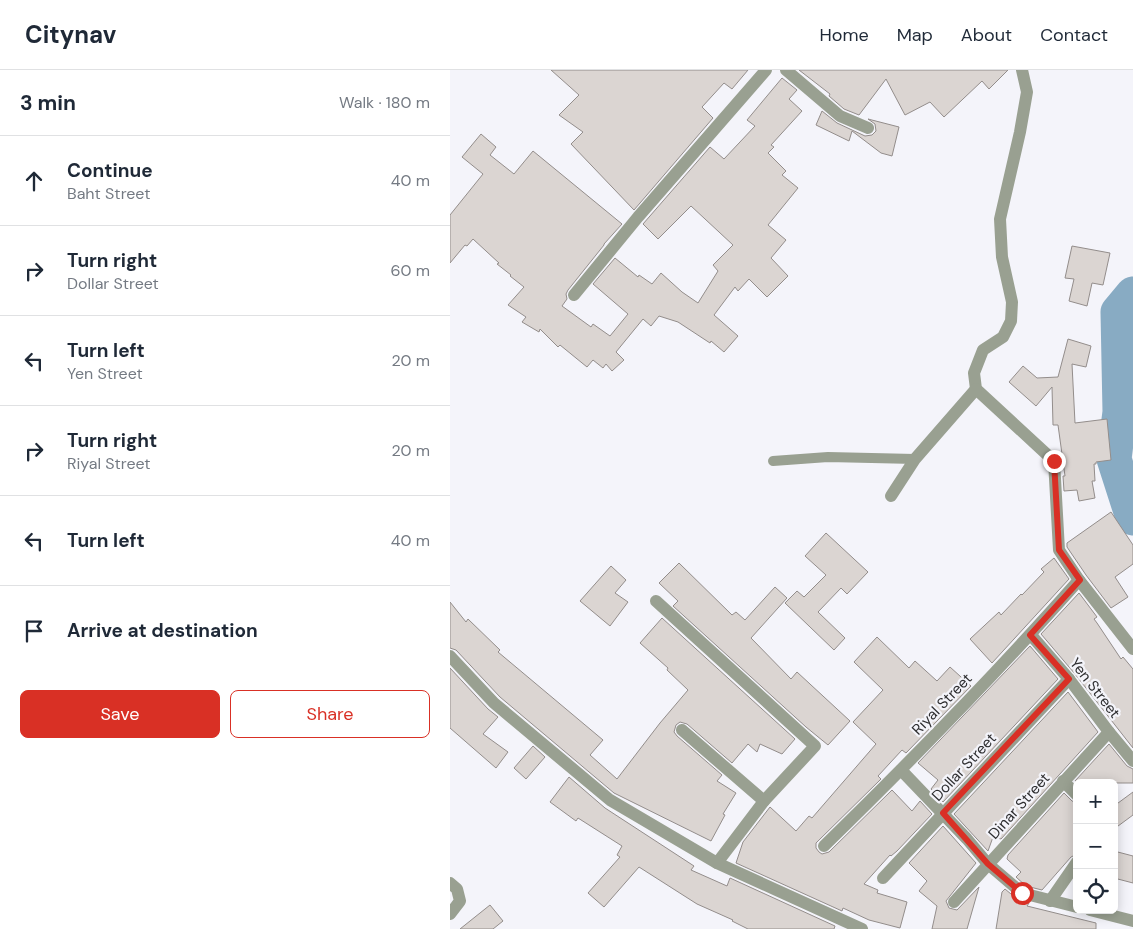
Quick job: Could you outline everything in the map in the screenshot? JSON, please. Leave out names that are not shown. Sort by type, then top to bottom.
[{"type":"street","points":[[574,295],[638,217],[766,70]]},
{"type":"street","points":[[786,70],[840,116],[868,128]]},
{"type":"street","points":[[1022,70],[1027,92],[1000,219],[1002,257],[1012,302],[1011,321],[1004,337],[983,350],[974,373],[976,389],[1054,461],[1059,550],[1133,649]]},
{"type":"street","points":[[891,496],[915,459],[976,389]]},
{"type":"street","name":"Riyal Street","points":[[824,846],[901,770],[1080,580]]},
{"type":"street","points":[[656,601],[815,746],[764,801],[718,863]]},
{"type":"street","name":"Yen Street","points":[[1030,635],[1069,679],[1133,761]]},
{"type":"street","points":[[450,656],[494,703],[610,800],[718,863],[862,929]]},
{"type":"street","name":"Dollar Street","points":[[883,878],[1069,679]]},
{"type":"street","points":[[682,730],[764,801]]},
{"type":"street","name":"Dinar Street","points":[[954,902],[1109,732]]},
{"type":"street","points":[[901,770],[943,813],[988,864],[1022,893],[1073,906]]},
{"type":"street","points":[[1063,781],[1073,791]]},
{"type":"street","points":[[1050,901],[1073,868]]},
{"type":"street","points":[[450,882],[457,889],[460,901],[450,914]]},
{"type":"street","points":[[1106,914],[1133,921]]},
{"type":"lane","points":[[773,461],[828,457],[915,459]]},
{"type":"building","points":[[551,70],[748,70],[732,89],[724,83],[702,107],[713,118],[634,210],[571,144],[583,132],[559,115],[579,95]]},
{"type":"building","points":[[799,70],[1008,70],[989,89],[982,81],[944,117],[930,102],[905,115],[886,79],[859,115],[844,109],[829,96],[830,94]]},
{"type":"building","points":[[782,78],[797,90],[789,99],[802,111],[771,145],[774,147],[768,153],[786,171],[782,175],[798,188],[768,225],[786,240],[771,258],[788,276],[767,297],[749,279],[738,291],[735,287],[714,315],[738,336],[724,352],[711,341],[710,343],[678,322],[659,316],[651,326],[643,319],[616,352],[624,360],[612,371],[606,364],[603,368],[593,360],[587,367],[560,345],[558,347],[540,329],[539,332],[522,322],[526,317],[508,305],[524,287],[497,264],[499,263],[473,239],[467,246],[465,245],[450,263],[450,215],[483,174],[462,157],[481,134],[496,147],[490,155],[514,174],[533,151],[622,224],[568,290],[566,294],[567,299],[562,306],[591,327],[593,324],[610,336],[628,314],[593,284],[615,258],[638,277],[639,275],[652,284],[661,273],[682,292],[698,303],[718,271],[713,265],[733,245],[691,206],[658,239],[643,224],[710,147],[724,159],[755,126],[747,120]]},
{"type":"building","points":[[822,111],[837,123],[865,136],[872,135],[876,131],[875,124],[868,119],[899,127],[892,156],[881,153],[852,131],[849,141],[816,125]]},
{"type":"building","points":[[1072,246],[1110,253],[1103,285],[1092,283],[1087,306],[1069,301],[1074,279],[1065,278]]},
{"type":"building","points":[[1068,339],[1091,346],[1086,367],[1072,364],[1075,423],[1107,419],[1111,460],[1094,464],[1095,481],[1092,481],[1095,498],[1079,501],[1077,490],[1064,491],[1063,476],[1065,476],[1058,425],[1053,425],[1052,387],[1036,406],[1009,382],[1023,366],[1037,378],[1058,377]]},
{"type":"building","points":[[1111,512],[1133,545],[1133,564],[1115,577],[1128,597],[1111,608],[1067,547],[1067,543]]},
{"type":"building","points":[[826,533],[868,572],[847,594],[841,588],[818,612],[845,638],[834,650],[785,603],[797,591],[804,597],[826,575],[805,556]]},
{"type":"building","points":[[1054,558],[1069,579],[992,663],[970,639],[999,612],[1001,615],[1022,595],[1044,572],[1041,569]]},
{"type":"building","points":[[679,563],[732,615],[736,612],[745,620],[775,587],[787,598],[751,638],[791,679],[797,672],[850,721],[828,745],[673,606],[678,601],[659,583]]},
{"type":"building","points":[[611,566],[626,580],[615,593],[628,602],[610,626],[580,601]]},
{"type":"building","points":[[1079,593],[1097,617],[1094,619],[1121,659],[1123,657],[1133,669],[1133,748],[1041,634]]},
{"type":"building","points":[[450,602],[466,622],[468,619],[500,650],[498,652],[603,740],[590,755],[617,779],[688,690],[667,670],[668,668],[640,643],[662,618],[795,739],[782,754],[760,744],[757,752],[748,744],[732,763],[687,724],[680,722],[676,725],[674,732],[677,736],[722,775],[717,781],[736,793],[723,814],[725,815],[711,841],[614,793],[500,697],[456,650],[450,648]]},
{"type":"building","points":[[877,637],[909,668],[915,661],[937,681],[950,667],[971,686],[906,753],[902,750],[878,776],[881,779],[816,843],[816,848],[819,852],[822,854],[829,852],[892,790],[912,811],[920,801],[932,814],[897,851],[890,855],[864,884],[878,890],[877,893],[907,902],[900,928],[869,920],[843,908],[842,911],[736,863],[743,842],[770,807],[796,831],[809,816],[812,818],[876,744],[853,722],[883,690],[854,662]]},
{"type":"building","points":[[1030,646],[1058,679],[943,802],[931,789],[938,780],[918,763]]},
{"type":"building","points":[[450,668],[488,709],[498,717],[483,734],[508,752],[496,768],[450,728]]},
{"type":"building","points":[[1068,692],[1098,732],[1001,839],[993,837],[988,851],[954,814]]},
{"type":"building","points":[[1109,744],[1127,766],[1133,769],[1133,783],[1118,783],[1118,779],[1077,779]]},
{"type":"building","points":[[533,746],[545,757],[526,779],[514,768]]},
{"type":"building","points":[[569,777],[605,808],[694,866],[691,870],[727,886],[730,878],[835,926],[834,929],[748,929],[697,904],[639,867],[604,907],[588,893],[620,857],[617,855],[622,846],[578,818],[576,821],[550,802]]},
{"type":"building","points":[[1133,792],[1133,815],[1118,826],[1118,824],[1118,803]]},
{"type":"building","points":[[1064,793],[1073,801],[1073,856],[1042,890],[1026,886],[1016,877],[1021,872],[1007,859],[1008,855]]},
{"type":"building","points":[[943,826],[976,863],[946,901],[949,908],[957,910],[979,887],[967,929],[932,929],[937,906],[919,891],[927,881],[909,863]]},
{"type":"building","points":[[1118,852],[1133,856],[1133,883],[1118,879]]},
{"type":"building","points":[[1005,889],[1017,899],[1029,903],[1027,906],[1096,923],[1096,929],[996,929],[1002,892]]},
{"type":"building","points":[[490,905],[503,921],[493,929],[460,929]]},
{"type":"waterway","points":[[1133,294],[1118,312],[1120,412],[1114,459],[1133,518]]},
{"type":"route","points":[[1022,893],[988,864],[943,813],[1069,679],[1030,635],[1080,580],[1059,550],[1054,461]]}]
